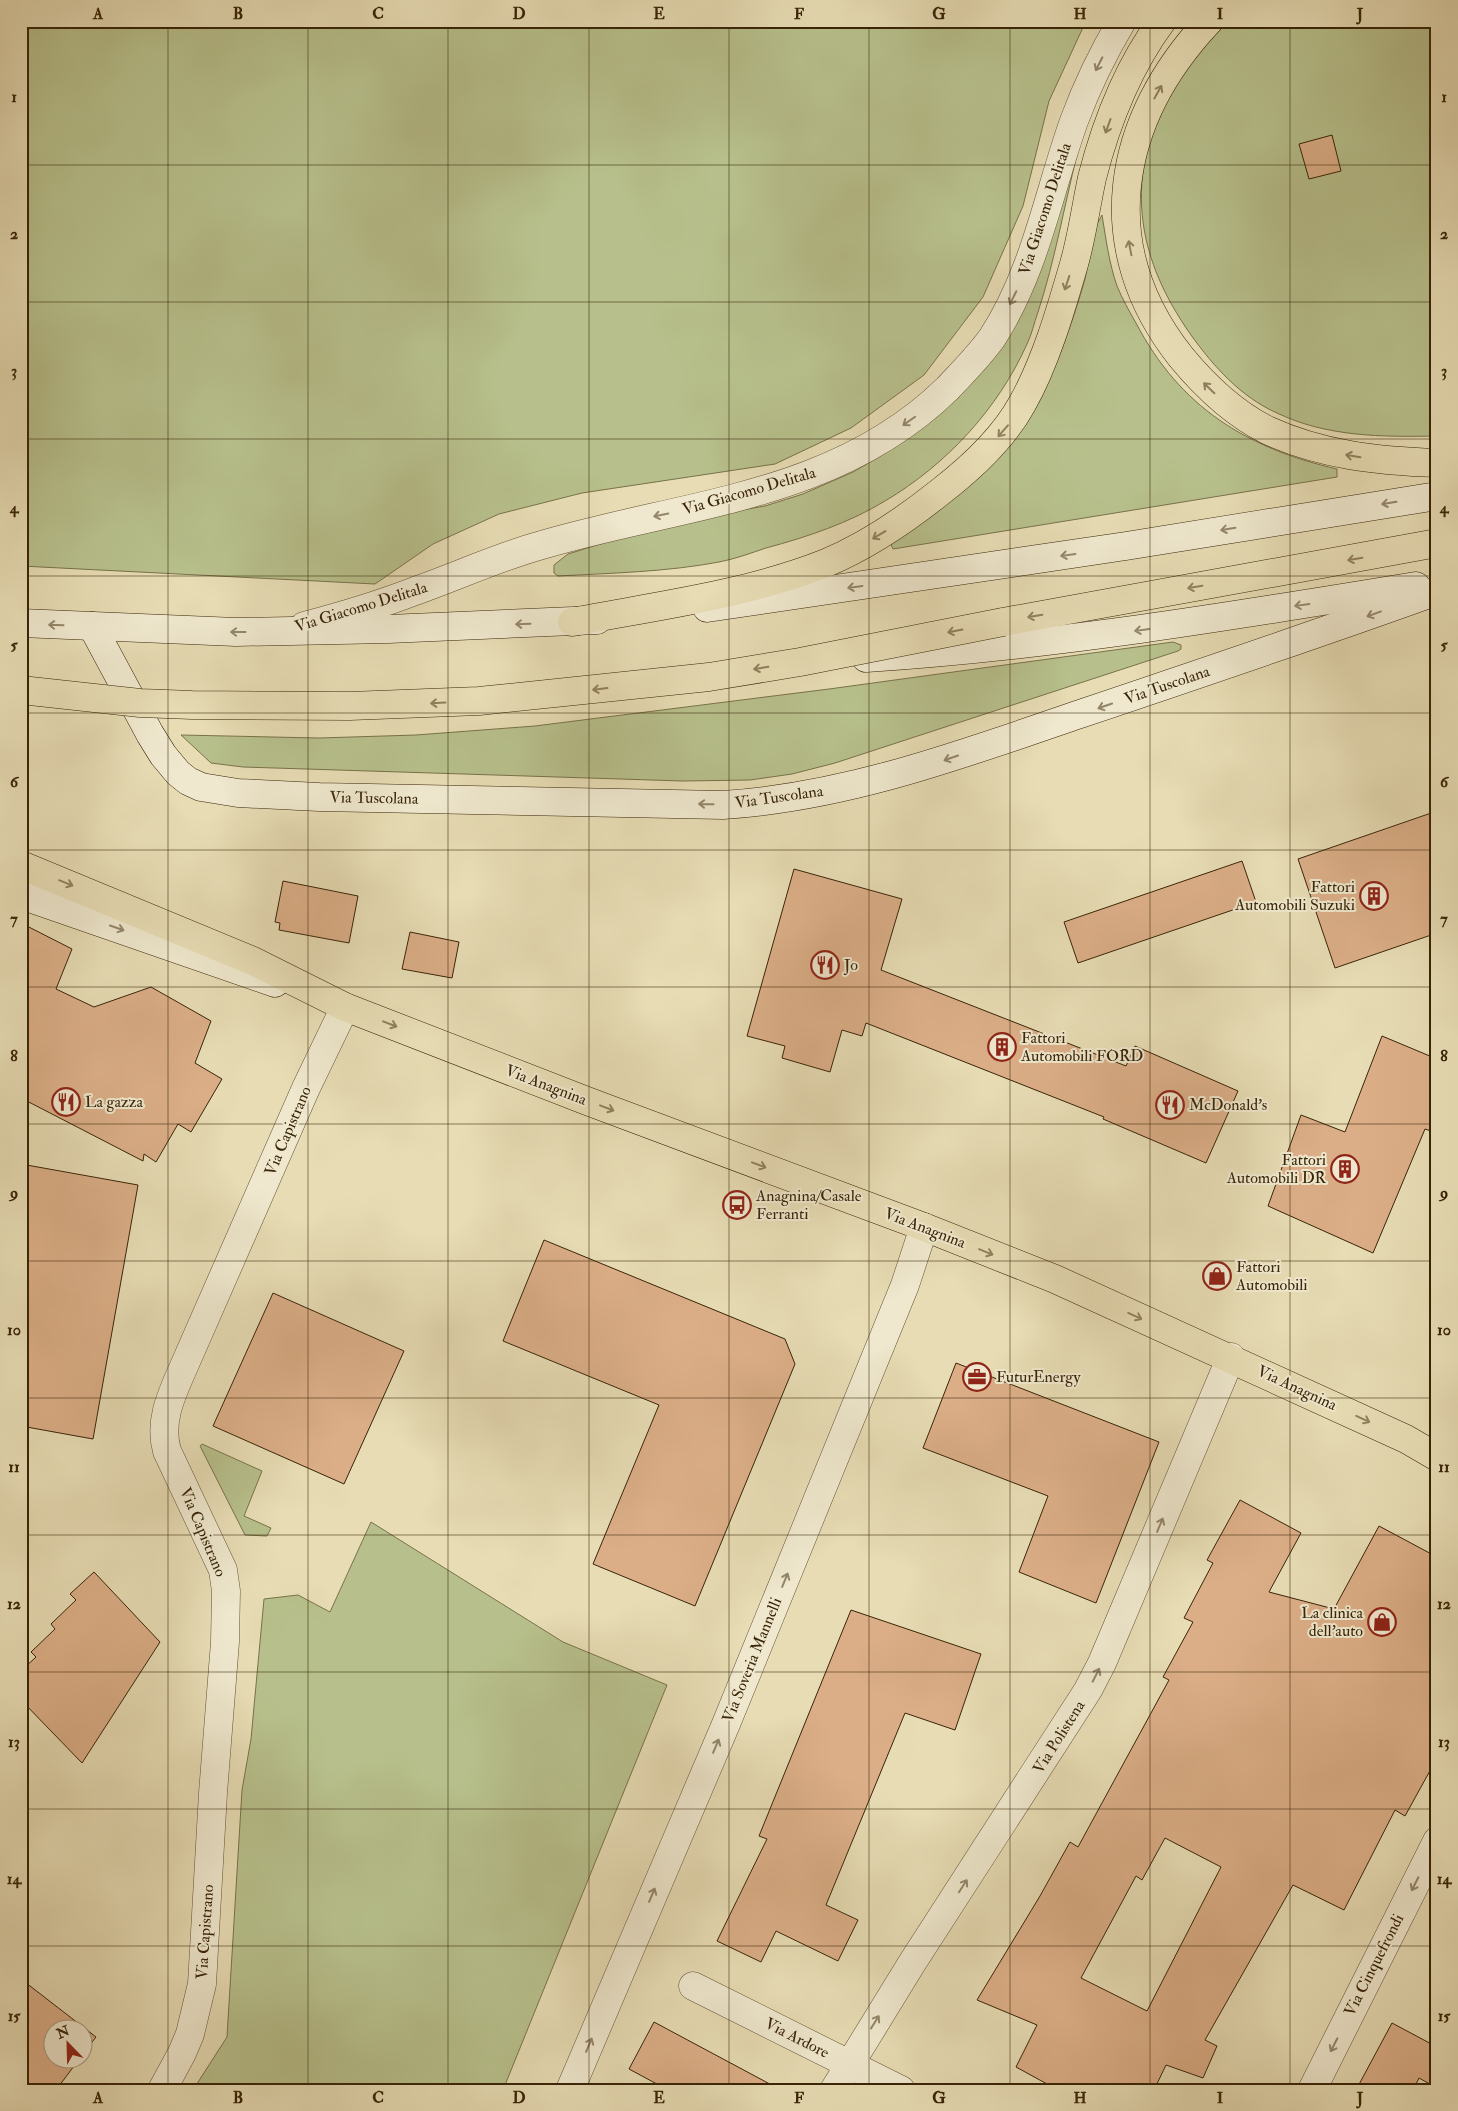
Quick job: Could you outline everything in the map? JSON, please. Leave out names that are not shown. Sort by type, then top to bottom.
[{"type":"main road","points":[[572,622],[738,590],[825,563],[850,552],[892,528],[956,480],[980,457],[1012,421],[1032,386],[1074,264],[1093,177],[1107,130],[1135,64],[1162,21]]},
{"type":"main road","points":[[1209,21],[1184,50],[1159,89],[1138,133],[1127,173],[1125,220],[1128,241],[1137,276],[1156,319],[1175,348],[1202,381],[1229,405],[1267,429],[1306,445],[1346,455],[1401,462],[1437,463]]},
{"type":"main road","points":[[21,690],[140,703],[192,705],[395,705],[488,700],[587,690],[709,676],[800,662],[1003,622],[1437,543]]},
{"type":"main road","points":[[21,865],[253,960],[345,1006]]},
{"type":"main road","name":"Via Anagnina","points":[[345,1006],[587,1101],[924,1227],[1055,1279],[1406,1438],[1437,1457]]},
{"type":"street","name":"Via Giacomo Delitala","points":[[282,631],[381,604],[476,567],[542,545],[612,526],[746,496],[803,478],[869,448],[926,409],[980,353],[992,337],[1008,309],[1023,278],[1038,238],[1081,103],[1101,59],[1122,21]]},
{"type":"street","points":[[21,624],[192,632],[572,622],[693,610],[1126,546],[1437,496]]},
{"type":"street","points":[[800,662],[935,654],[1043,643],[1164,627],[1437,582]]},
{"type":"street","name":"Via Tuscolana","points":[[92,626],[163,755],[178,773],[188,781],[201,787],[238,793],[319,797],[722,804],[757,802],[799,796],[904,773],[1261,653],[1437,591]]},
{"type":"street","points":[[21,895],[345,1006]]},
{"type":"street","name":"Via Capistrano","points":[[162,2090],[190,2034],[202,1984],[213,1792],[225,1642],[226,1591],[223,1570],[167,1451],[164,1441],[164,1424],[168,1406],[181,1373],[306,1088],[345,1006]]},
{"type":"street","name":"Via Soveria Mannelli","points":[[570,2090],[726,1724],[905,1285],[924,1227]]},
{"type":"street","name":"Via Polistena","points":[[834,2090],[1088,1690],[1102,1663],[1231,1358]]},
{"type":"street","name":"Via Cinquefrondi","points":[[1312,2090],[1437,1841]]},
{"type":"street","name":"Via Ardore","points":[[693,1986],[901,2090]]},
{"type":"green space","points":[[21,21],[1086,21],[1049,101],[1023,206],[983,297],[924,375],[851,428],[775,464],[582,493],[499,514],[433,544],[375,584],[21,566]]},
{"type":"green space","points":[[1223,21],[1437,21],[1437,436],[1355,434],[1315,427],[1277,413],[1252,399],[1219,370],[1191,335],[1173,307],[1159,279],[1149,250],[1143,222],[1141,192],[1144,162],[1152,132],[1164,100]]},
{"type":"green space","points":[[1077,155],[1044,292],[1027,344],[1001,391],[985,413],[949,453],[929,470],[885,501],[842,523],[731,559],[679,568],[639,572],[558,576],[554,573],[554,565],[568,554],[642,531],[702,517],[765,506],[803,494],[853,472],[907,438],[963,387]]},
{"type":"green space","points":[[1102,215],[1110,260],[1119,291],[1154,353],[1173,378],[1195,401],[1219,420],[1245,436],[1273,449],[1337,469],[1337,477],[893,549],[890,542],[1043,392],[1072,322],[1085,279],[1095,230]]},
{"type":"green space","points":[[1173,642],[1181,645],[1181,649],[835,763],[792,774],[750,780],[683,781],[243,767],[211,763],[181,735],[319,738],[416,735],[535,726],[829,689]]},
{"type":"green space","points":[[202,1444],[262,1471],[244,1516],[271,1528],[267,1536],[245,1535],[200,1446]]},
{"type":"green space","points":[[371,1522],[563,1642],[667,1685],[503,2090],[193,2090],[227,2037],[242,1790],[251,1739],[264,1599],[298,1595],[330,1612]]},
{"type":"building","points":[[1332,135],[1341,171],[1309,179],[1299,144]]},
{"type":"building","name":"Fattori Automobili Suzuki","points":[[1437,811],[1437,933],[1335,968],[1298,859]]},
{"type":"building","points":[[1242,861],[1256,902],[1078,963],[1064,922]]},
{"type":"building","points":[[794,869],[902,899],[881,970],[1126,1066],[1135,1046],[1238,1091],[1206,1163],[1103,1119],[1104,1117],[866,1023],[862,1036],[842,1030],[830,1072],[782,1058],[785,1046],[747,1036]]},
{"type":"building","points":[[283,881],[358,896],[349,943],[279,930],[280,923],[275,922]]},
{"type":"building","points":[[21,923],[72,949],[56,989],[94,1007],[151,987],[211,1021],[195,1063],[222,1079],[191,1132],[178,1124],[156,1162],[144,1154],[143,1161],[21,1098]]},
{"type":"building","points":[[410,932],[459,942],[452,978],[402,969]]},
{"type":"building","name":"Fattori Automobili DR","points":[[1382,1036],[1437,1059],[1437,1133],[1425,1129],[1373,1253],[1268,1206],[1301,1115],[1345,1132]]},
{"type":"building","points":[[21,1164],[138,1185],[93,1439],[21,1426]]},
{"type":"building","points":[[544,1240],[785,1339],[795,1364],[695,1606],[593,1564],[659,1405],[503,1341]]},
{"type":"building","points":[[273,1293],[404,1351],[344,1484],[213,1426]]},
{"type":"building","points":[[956,1363],[1159,1442],[1096,1603],[1019,1572],[1048,1496],[923,1448]]},
{"type":"building","points":[[1240,1500],[1301,1533],[1269,1592],[1334,1609],[1379,1526],[1437,1557],[1437,1758],[1405,1816],[1395,1810],[1344,1910],[1293,1885],[1205,2040],[1217,2046],[1203,2078],[1166,2065],[1154,2090],[1058,2090],[1016,2067],[1037,2025],[977,2000],[1040,1896],[1070,1842],[1078,1847],[1169,1680],[1163,1677],[1193,1622],[1184,1618],[1213,1563],[1207,1560]],"holes":[[[1165,1838],[1221,1867],[1147,2011],[1081,1978],[1136,1876],[1142,1880]]]},
{"type":"building","points":[[94,1572],[160,1642],[82,1763],[21,1700],[21,1671],[36,1657],[31,1652],[55,1629],[51,1624],[76,1600],[70,1594]]},
{"type":"building","points":[[851,1610],[981,1654],[955,1730],[905,1713],[826,1905],[858,1920],[838,1961],[776,1931],[761,1962],[717,1941],[767,1839],[759,1836]]},
{"type":"building","points":[[21,1979],[71,2018],[42,2018],[42,2068],[72,2068],[56,2090],[21,2090]]},
{"type":"building","points":[[654,2022],[781,2090],[668,2090],[629,2069]]},
{"type":"building","points":[[1392,2023],[1437,2047],[1437,2088],[1419,2078],[1413,2090],[1356,2090]]},
{"type":"building","points":[[92,2034],[96,2037],[92,2042]]},
{"type":"place","name":"Fattori Automobili Suzuki","points":[[1374,896]]},
{"type":"place","name":"Jo","points":[[825,965]]},
{"type":"place","name":"Fattori Automobili FORD","points":[[1002,1047]]},
{"type":"place","name":"La gazza","points":[[66,1102]]},
{"type":"place","name":"McDonald's","points":[[1170,1105]]},
{"type":"place","name":"Fattori Automobili DR","points":[[1345,1169]]},
{"type":"place","name":"Anagnina/Casale Ferranti","points":[[737,1205]]},
{"type":"place","name":"Fattori Automobili","points":[[1217,1276]]},
{"type":"place","name":"FuturEnergy","points":[[977,1377]]},
{"type":"place","name":"La clinica dell'auto","points":[[1382,1622]]}]
